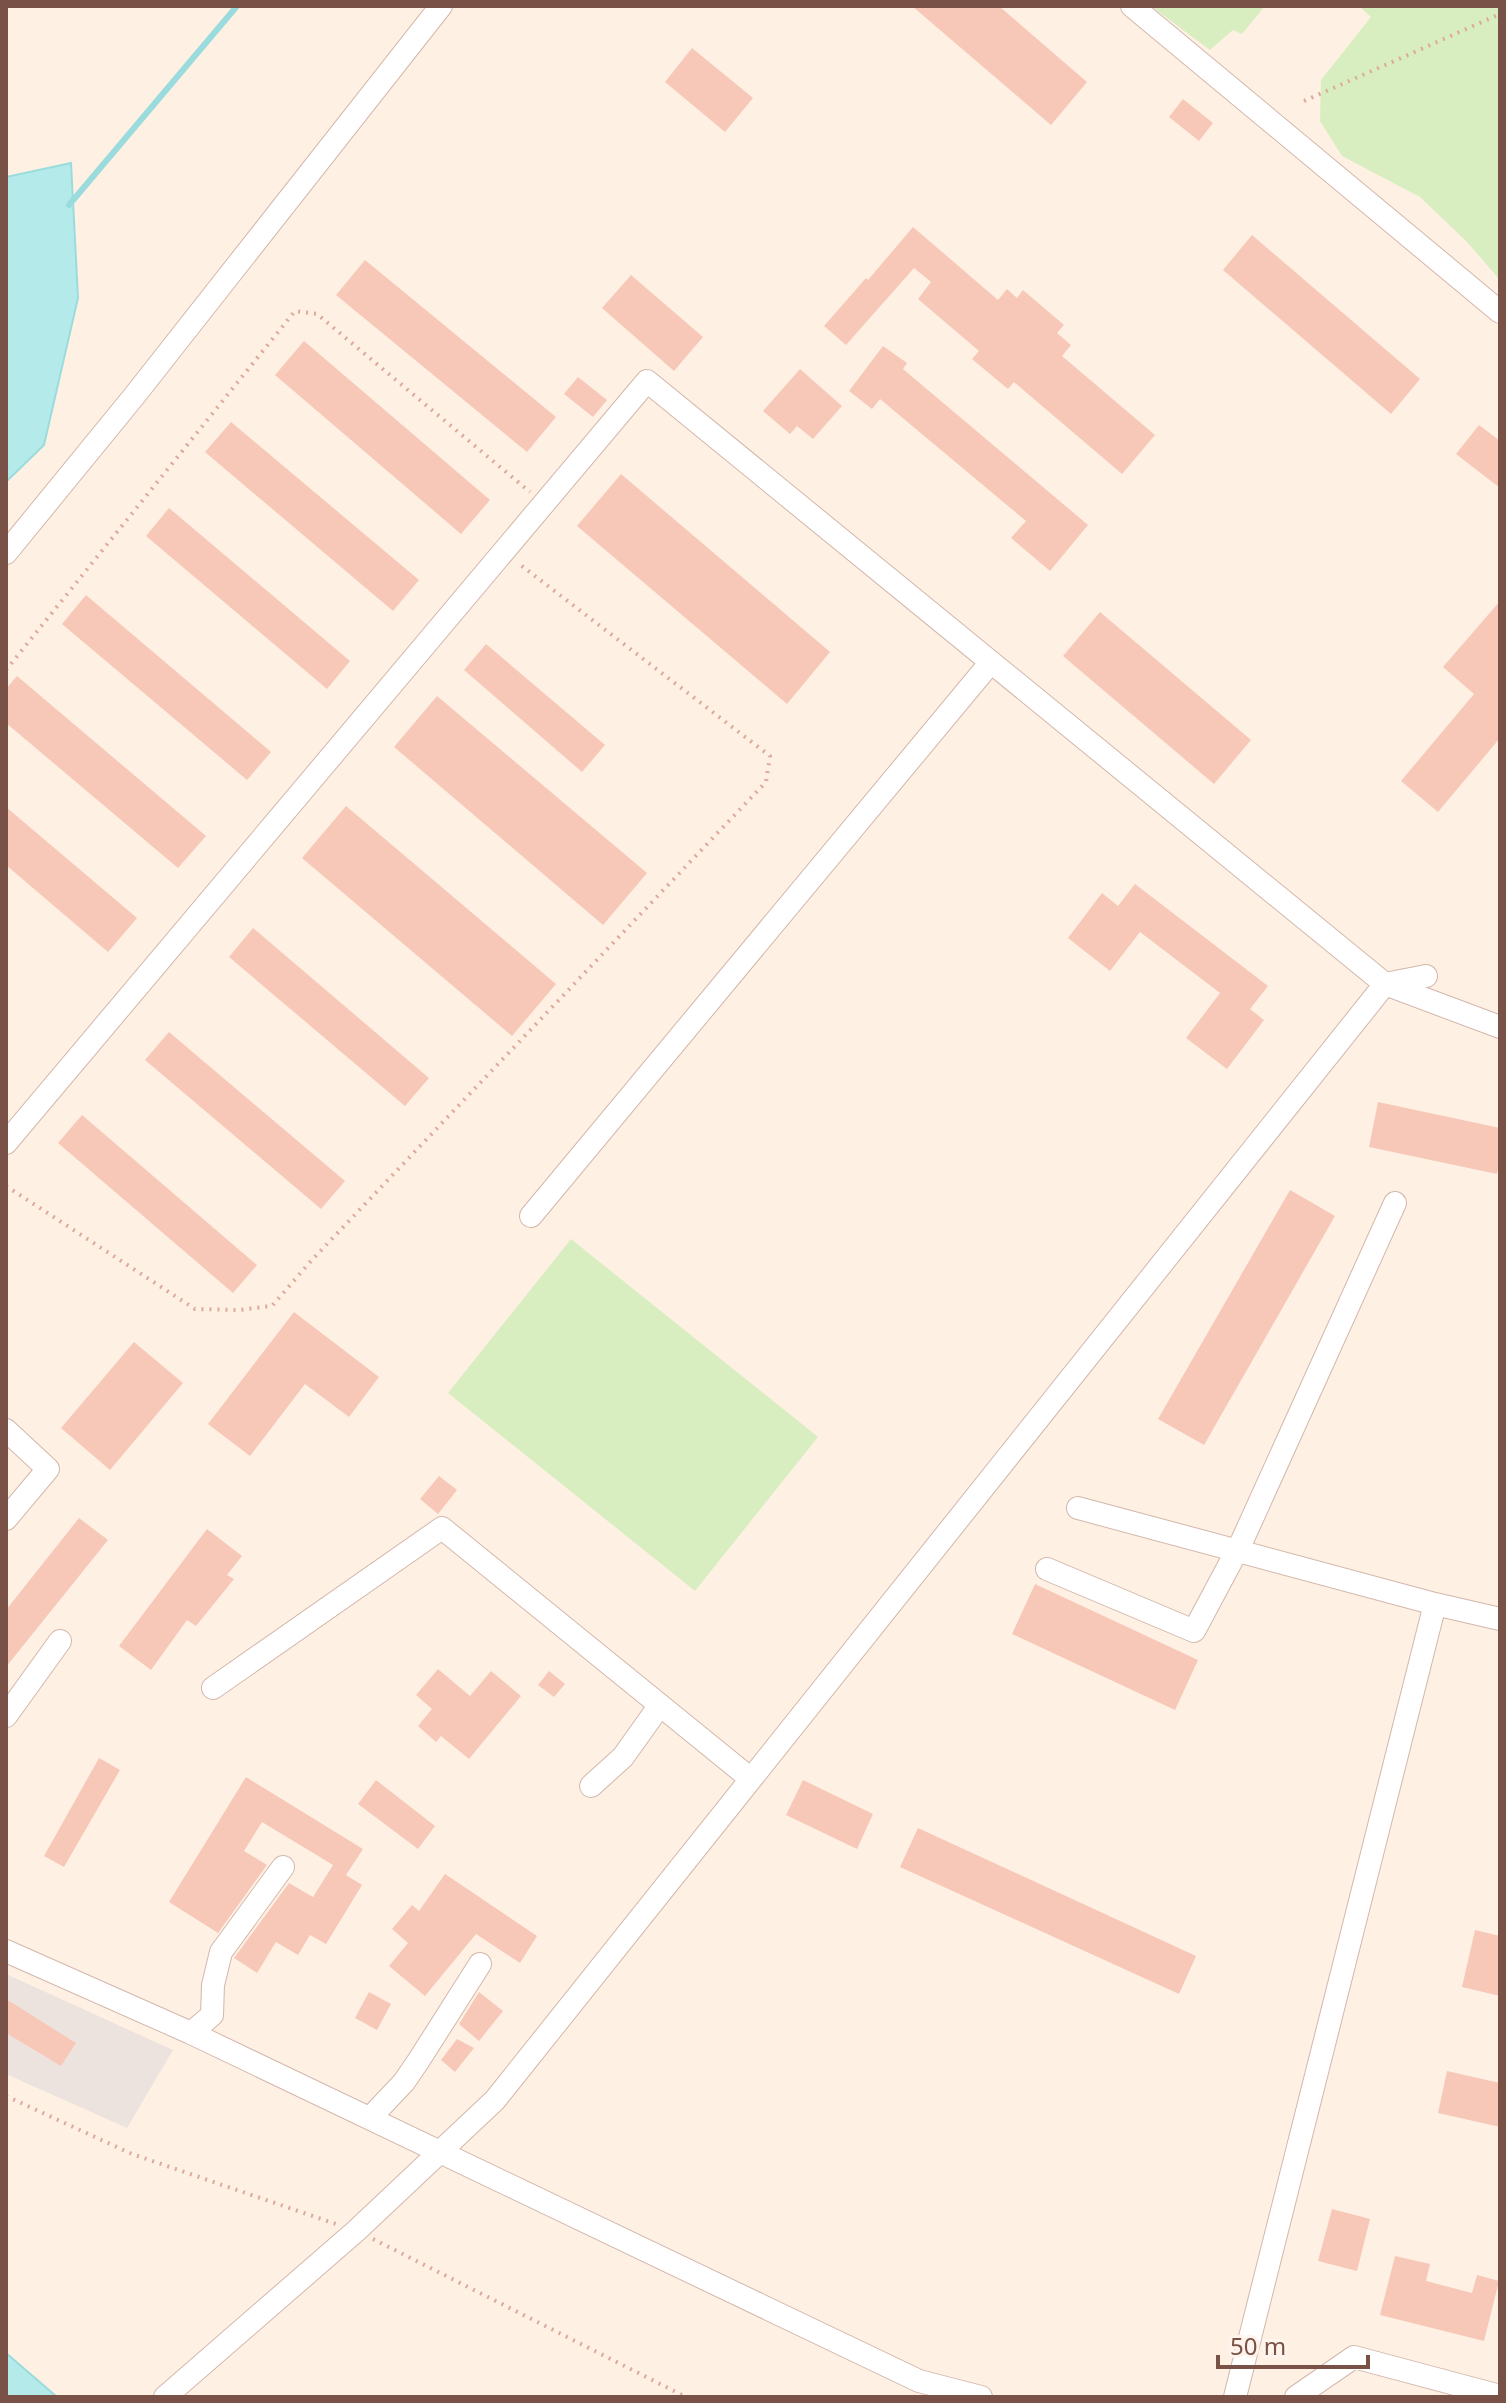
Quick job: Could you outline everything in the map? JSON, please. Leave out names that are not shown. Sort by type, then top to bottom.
[{"type":"street","points":[[6,553],[135,395],[441,6]]},
{"type":"street","points":[[1132,6],[1500,312]]},
{"type":"street","points":[[6,1143],[647,381],[1385,984],[1500,1027]]},
{"type":"street","points":[[531,1216],[991,662]]},
{"type":"street","points":[[165,2397],[356,2231],[495,2100],[1385,984],[1426,976]]},
{"type":"street","points":[[1047,1569],[1194,1631],[1237,1551],[1395,1203]]},
{"type":"street","points":[[6,1430],[48,1469],[6,1519]]},
{"type":"street","points":[[1078,1508],[1500,1619]]},
{"type":"street","points":[[213,1688],[442,1528],[751,1779]]},
{"type":"street","points":[[1235,2397],[1435,1604]]},
{"type":"street","points":[[6,1716],[60,1641]]},
{"type":"street","points":[[591,1786],[623,1757],[660,1705]]},
{"type":"street","points":[[191,2033],[212,2015],[213,1985],[221,1952],[283,1867]]},
{"type":"street","points":[[6,1951],[191,2033],[919,2381],[981,2397]]},
{"type":"street","points":[[370,2118],[404,2082],[480,1964]]},
{"type":"street","points":[[1296,2397],[1354,2357],[1500,2396]]},
{"type":"path","points":[[1304,101],[1500,14]]},
{"type":"path","points":[[6,670],[295,311],[317,314],[545,504]]},
{"type":"path","points":[[6,1186],[195,1309],[239,1310],[272,1306],[310,1262],[766,782],[770,756],[504,553]]},
{"type":"shaded area","points":[[6,1974],[173,2050],[127,2128],[6,2074]]},
{"type":"green space","points":[[1151,6],[1265,6],[1242,34],[1233,30],[1210,50]]},
{"type":"green space","points":[[1359,6],[1500,6],[1500,280],[1466,241],[1420,197],[1342,156],[1320,121],[1321,80],[1371,17]]},
{"type":"green space","points":[[571,1239],[818,1437],[695,1591],[448,1393]]},
{"type":"water","points":[[71,163],[78,298],[44,445],[6,482],[6,177]]},
{"type":"water","points":[[6,2353],[57,2397],[6,2397]]},
{"type":"building","points":[[912,6],[999,6],[1087,82],[1051,125]]},
{"type":"building","points":[[692,48],[753,98],[725,132],[665,82]]},
{"type":"building","points":[[1183,99],[1213,123],[1199,141],[1169,117]]},
{"type":"building","points":[[913,227],[998,300],[1007,289],[1017,298],[1023,290],[1064,325],[1057,333],[1071,345],[1062,356],[1155,435],[1122,474],[1014,382],[1008,389],[972,359],[979,351],[918,299],[931,282],[914,268],[846,345],[824,326]]},
{"type":"building","points":[[1252,235],[1420,379],[1391,414],[1223,270]]},
{"type":"building","points":[[365,260],[556,417],[527,452],[336,295]]},
{"type":"building","points":[[631,275],[703,337],[674,371],[602,308]]},
{"type":"building","points":[[304,341],[490,500],[461,534],[275,375]]},
{"type":"building","points":[[883,346],[907,363],[903,369],[1088,525],[1050,571],[1011,538],[1026,521],[880,399],[872,409],[849,391]]},
{"type":"building","points":[[800,369],[842,406],[813,439],[797,426],[790,434],[763,411]]},
{"type":"building","points":[[578,377],[607,400],[593,417],[564,394]]},
{"type":"building","points":[[231,422],[419,580],[393,611],[205,452]]},
{"type":"building","points":[[1479,425],[1500,441],[1500,488],[1456,454]]},
{"type":"building","points":[[621,474],[830,652],[787,704],[577,526]]},
{"type":"building","points":[[169,508],[350,661],[327,689],[146,536]]},
{"type":"building","points":[[86,595],[271,752],[247,780],[62,624]]},
{"type":"building","points":[[1500,601],[1500,738],[1438,812],[1401,781],[1474,694],[1443,667]]},
{"type":"building","points":[[1100,612],[1251,740],[1214,784],[1063,656]]},
{"type":"building","points":[[486,644],[605,745],[582,772],[464,670]]},
{"type":"building","points":[[17,676],[206,836],[178,868],[6,723],[6,689]]},
{"type":"building","points":[[437,696],[647,873],[603,925],[394,747]]},
{"type":"building","points":[[346,806],[556,984],[512,1036],[302,858]]},
{"type":"building","points":[[6,807],[137,918],[108,952],[6,865]]},
{"type":"building","points":[[1135,884],[1268,986],[1250,1009],[1264,1020],[1227,1069],[1186,1038],[1220,993],[1140,932],[1110,971],[1068,938],[1102,893],[1118,906]]},
{"type":"building","points":[[253,928],[429,1078],[405,1106],[229,957]]},
{"type":"building","points":[[169,1032],[345,1181],[321,1209],[145,1060]]},
{"type":"building","points":[[1378,1102],[1500,1128],[1497,1174],[1369,1147]]},
{"type":"building","points":[[82,1115],[257,1265],[233,1293],[58,1143]]},
{"type":"building","points":[[1290,1190],[1335,1216],[1204,1445],[1158,1419]]},
{"type":"building","points":[[294,1312],[379,1377],[349,1417],[305,1384],[250,1456],[208,1424]]},
{"type":"building","points":[[134,1342],[183,1383],[110,1470],[61,1428]]},
{"type":"building","points":[[439,1476],[457,1490],[438,1514],[420,1499]]},
{"type":"building","points":[[79,1518],[108,1540],[6,1667],[6,1610]]},
{"type":"building","points":[[207,1529],[242,1556],[227,1575],[234,1579],[196,1626],[187,1620],[151,1670],[119,1646]]},
{"type":"building","points":[[1035,1584],[1198,1660],[1175,1710],[1012,1634]]},
{"type":"building","points":[[438,1669],[470,1696],[491,1671],[521,1696],[469,1759],[441,1736],[436,1742],[418,1726],[432,1709],[416,1695]]},
{"type":"building","points":[[549,1671],[565,1684],[554,1697],[538,1685]]},
{"type":"building","points":[[99,1758],[120,1770],[64,1867],[44,1856]]},
{"type":"building","points":[[246,1777],[363,1849],[346,1875],[362,1885],[326,1944],[310,1935],[298,1955],[276,1942],[257,1973],[234,1958],[289,1883],[313,1897],[333,1865],[262,1822],[244,1851],[267,1865],[218,1933],[169,1902]]},
{"type":"building","points":[[376,1780],[435,1826],[418,1849],[358,1804]]},
{"type":"building","points":[[803,1780],[873,1814],[857,1849],[786,1815]]},
{"type":"building","points":[[918,1828],[1196,1956],[1179,1994],[900,1867]]},
{"type":"building","points":[[445,1874],[537,1936],[520,1963],[476,1934],[425,1996],[389,1966],[408,1943],[392,1929],[412,1905],[419,1911]]},
{"type":"building","points":[[1475,1930],[1500,1936],[1500,1996],[1462,1987]]},
{"type":"building","points":[[369,1992],[391,2004],[377,2030],[355,2018]]},
{"type":"building","points":[[479,1992],[503,2011],[479,2041],[459,2024]]},
{"type":"building","points":[[6,1999],[76,2043],[61,2066],[6,2033]]},
{"type":"building","points":[[457,2039],[474,2048],[455,2072],[441,2060]]},
{"type":"building","points":[[1447,2071],[1500,2083],[1500,2127],[1438,2113]]},
{"type":"building","points":[[1332,2209],[1370,2219],[1357,2271],[1318,2261]]},
{"type":"building","points":[[1395,2256],[1430,2264],[1426,2281],[1472,2293],[1477,2275],[1499,2281],[1484,2341],[1380,2315]]},
{"type":"waterway","points":[[69,205],[237,6]]}]
